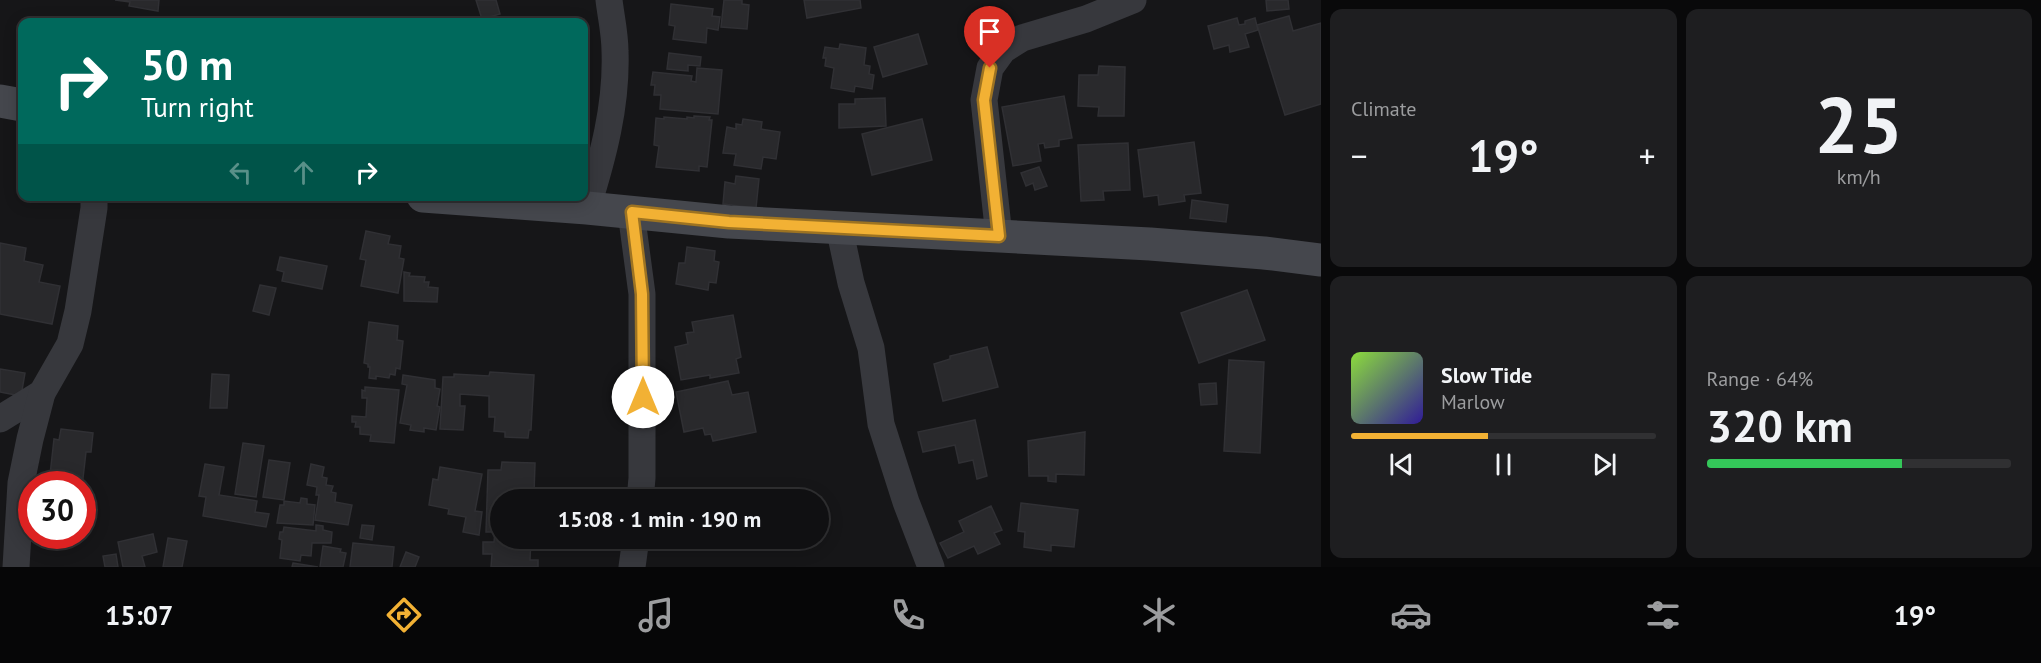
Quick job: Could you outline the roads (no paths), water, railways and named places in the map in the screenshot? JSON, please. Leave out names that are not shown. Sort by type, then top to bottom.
[{"type":"main road","points":[[0,101],[18,104]]},
{"type":"main road","points":[[491,201],[729,222],[1173,246],[1321,260]]},
{"type":"street","points":[[587,208],[604,153],[613,91],[615,51],[609,0]]},
{"type":"street","points":[[999,236],[984,100],[990,68],[1003,50],[1022,38],[1086,19],[1133,0]]},
{"type":"street","points":[[16,567],[21,483],[42,393],[70,344],[78,311],[94,201]]},
{"type":"street","points":[[632,212],[642,294],[641,489]]},
{"type":"street","points":[[839,227],[851,283],[871,348],[881,424],[906,502],[931,567]]},
{"type":"street","points":[[0,419],[42,393]]},
{"type":"street","points":[[632,567],[634,549]]}]
